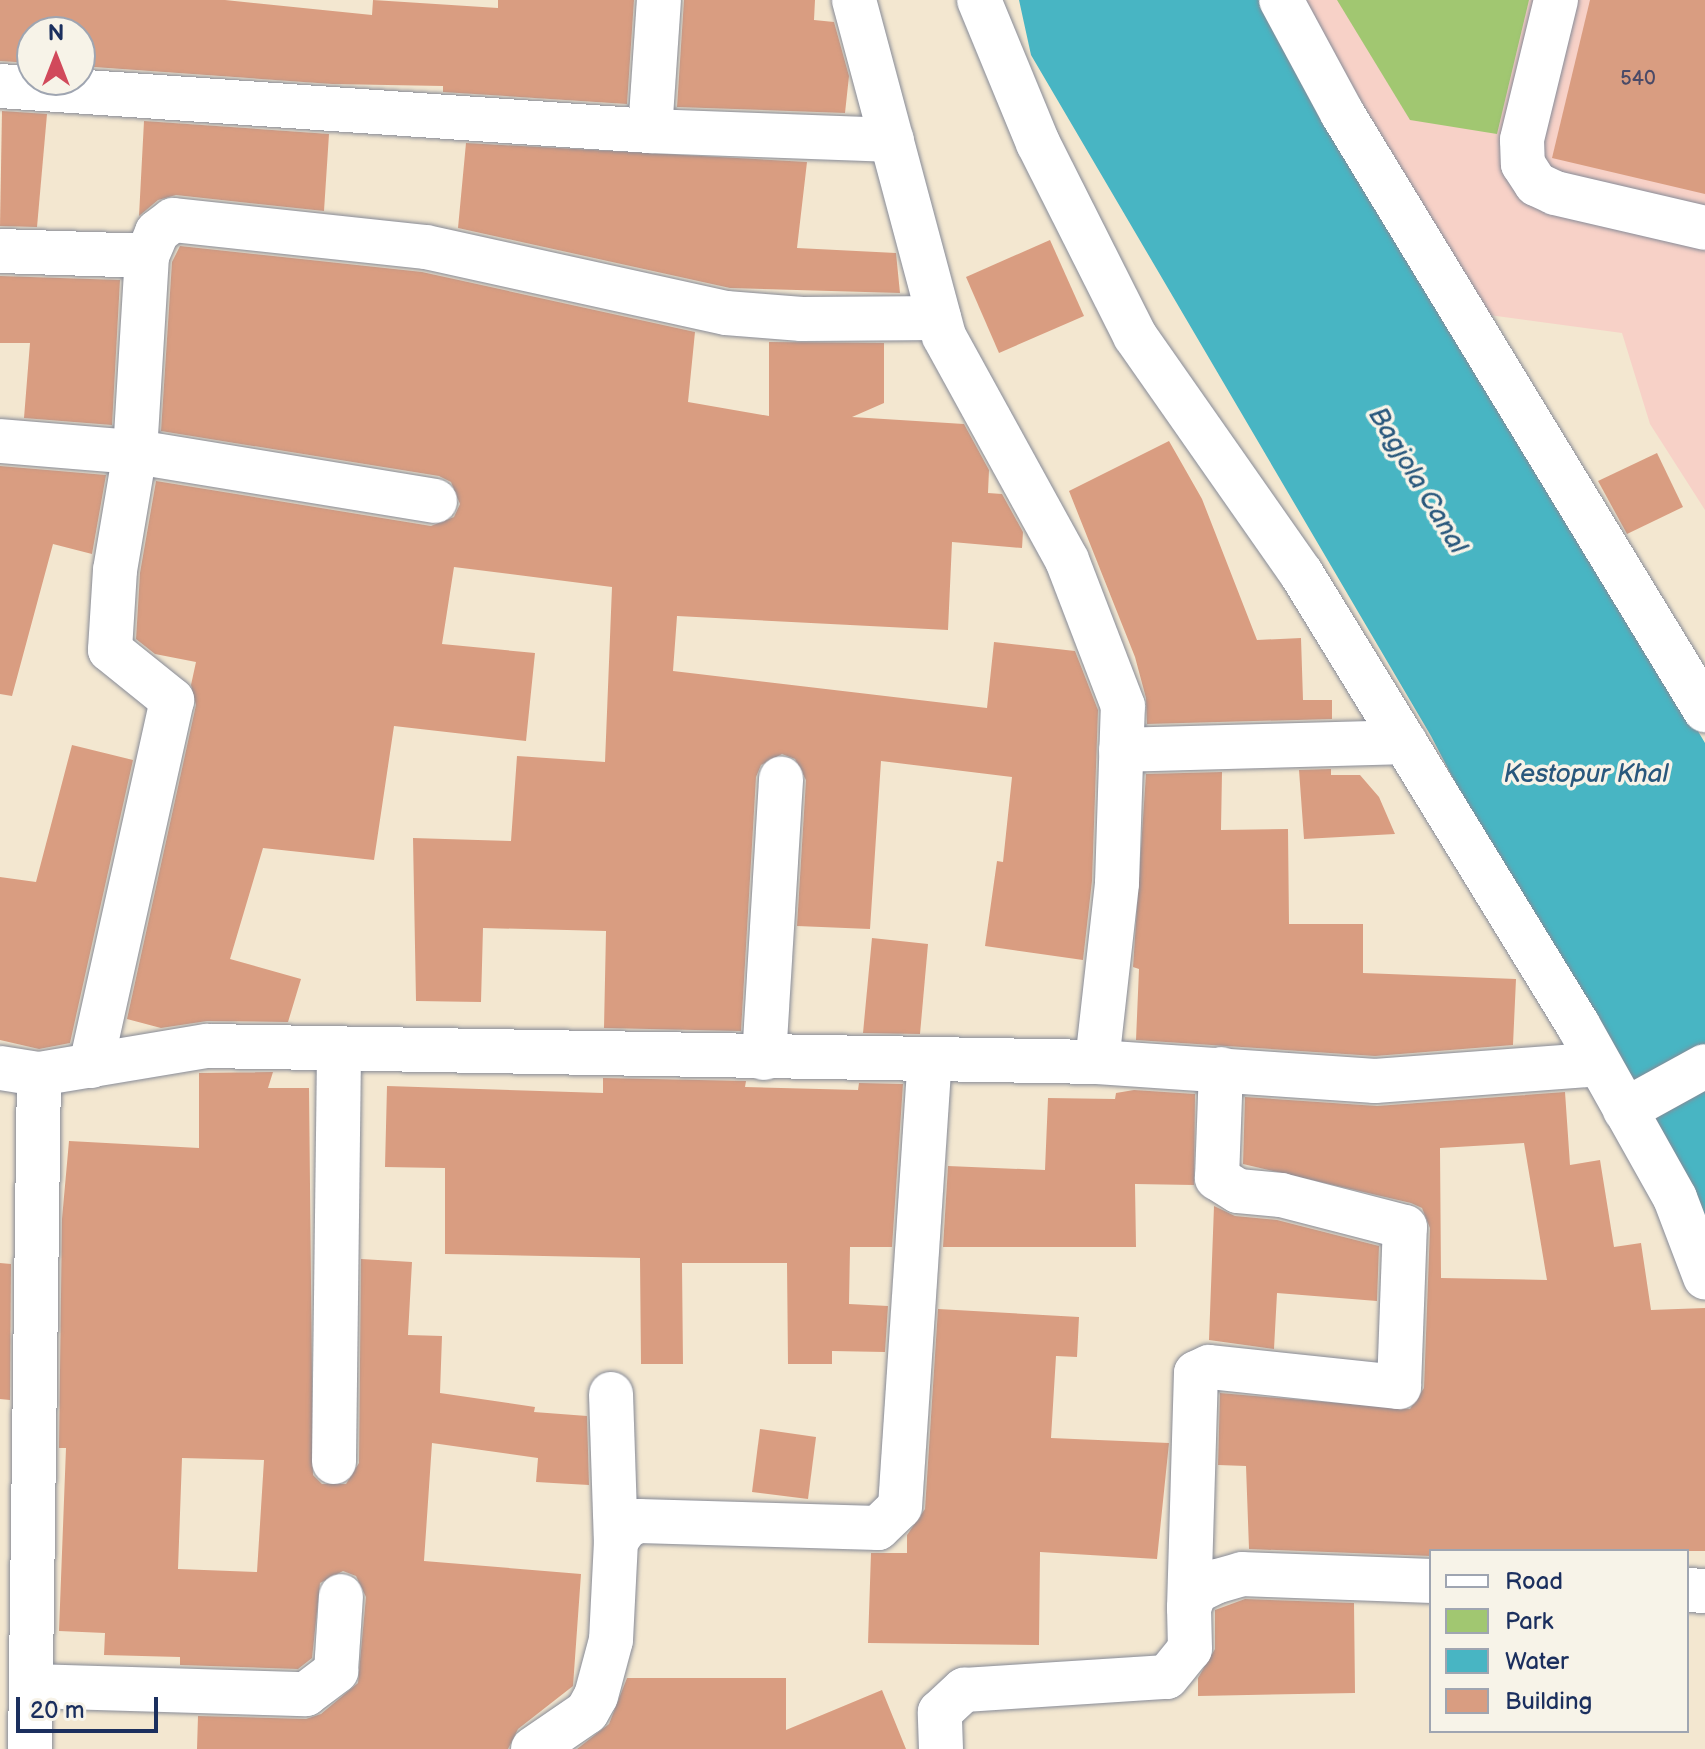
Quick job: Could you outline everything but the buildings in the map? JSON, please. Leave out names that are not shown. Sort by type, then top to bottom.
[{"type":"street","points":[[650,131],[659,0]]},
{"type":"street","points":[[854,0],[944,336],[1067,560],[1123,706],[1117,883],[1097,1062]]},
{"type":"street","points":[[979,0],[1038,143],[1135,336],[1301,573],[1405,742],[1599,1064],[1675,1198],[1705,1277]]},
{"type":"street","points":[[1281,0],[1342,113],[1705,710]]},
{"type":"street","points":[[1556,0],[1522,140],[1523,164],[1536,184],[1555,193],[1705,228]]},
{"type":"street","points":[[0,86],[650,131],[892,140]]},
{"type":"street","points":[[91,1066],[172,700],[110,650],[115,570],[135,452],[147,256],[157,232],[173,220],[200,221],[426,247],[726,313],[802,319],[939,318]]},
{"type":"street","points":[[0,251],[147,256]]},
{"type":"street","points":[[0,441],[135,452],[435,501]]},
{"type":"street","points":[[1121,750],[1405,742]]},
{"type":"street","points":[[764,1058],[781,779]]},
{"type":"street","points":[[30,1749],[20,1071],[91,1066],[207,1046],[1097,1062],[1375,1081],[1599,1064]]},
{"type":"street","points":[[334,1462],[339,1050]]},
{"type":"street","points":[[616,1541],[627,1526],[639,1521],[878,1528],[900,1507],[930,1060]]},
{"type":"street","points":[[1625,1110],[1705,1066]]},
{"type":"street","points":[[941,1749],[940,1712],[964,1690],[1167,1677],[1190,1649],[1196,1373],[1209,1367],[1399,1387],[1405,1227],[1281,1195],[1238,1191],[1217,1178],[1221,1069]]},
{"type":"street","points":[[533,1749],[587,1712],[596,1696],[611,1640],[616,1541],[611,1394]]},
{"type":"street","points":[[1189,1608],[1195,1592],[1242,1574],[1429,1581]]},
{"type":"street","points":[[31,1686],[306,1694],[336,1671],[341,1596]]},
{"type":"shaded area","points":[[1301,0],[1705,0],[1705,510],[1650,424],[1622,333],[1489,315]]},
{"type":"green space","points":[[1337,0],[1529,0],[1497,134],[1410,120]]},
{"type":"water","name":"Kestopur Khal","points":[[1019,0],[1263,0],[1705,743],[1705,1260],[1431,736],[1031,55]]},
{"type":"water label","name":"Bagjola Canal","points":[[1417,481]]}]
